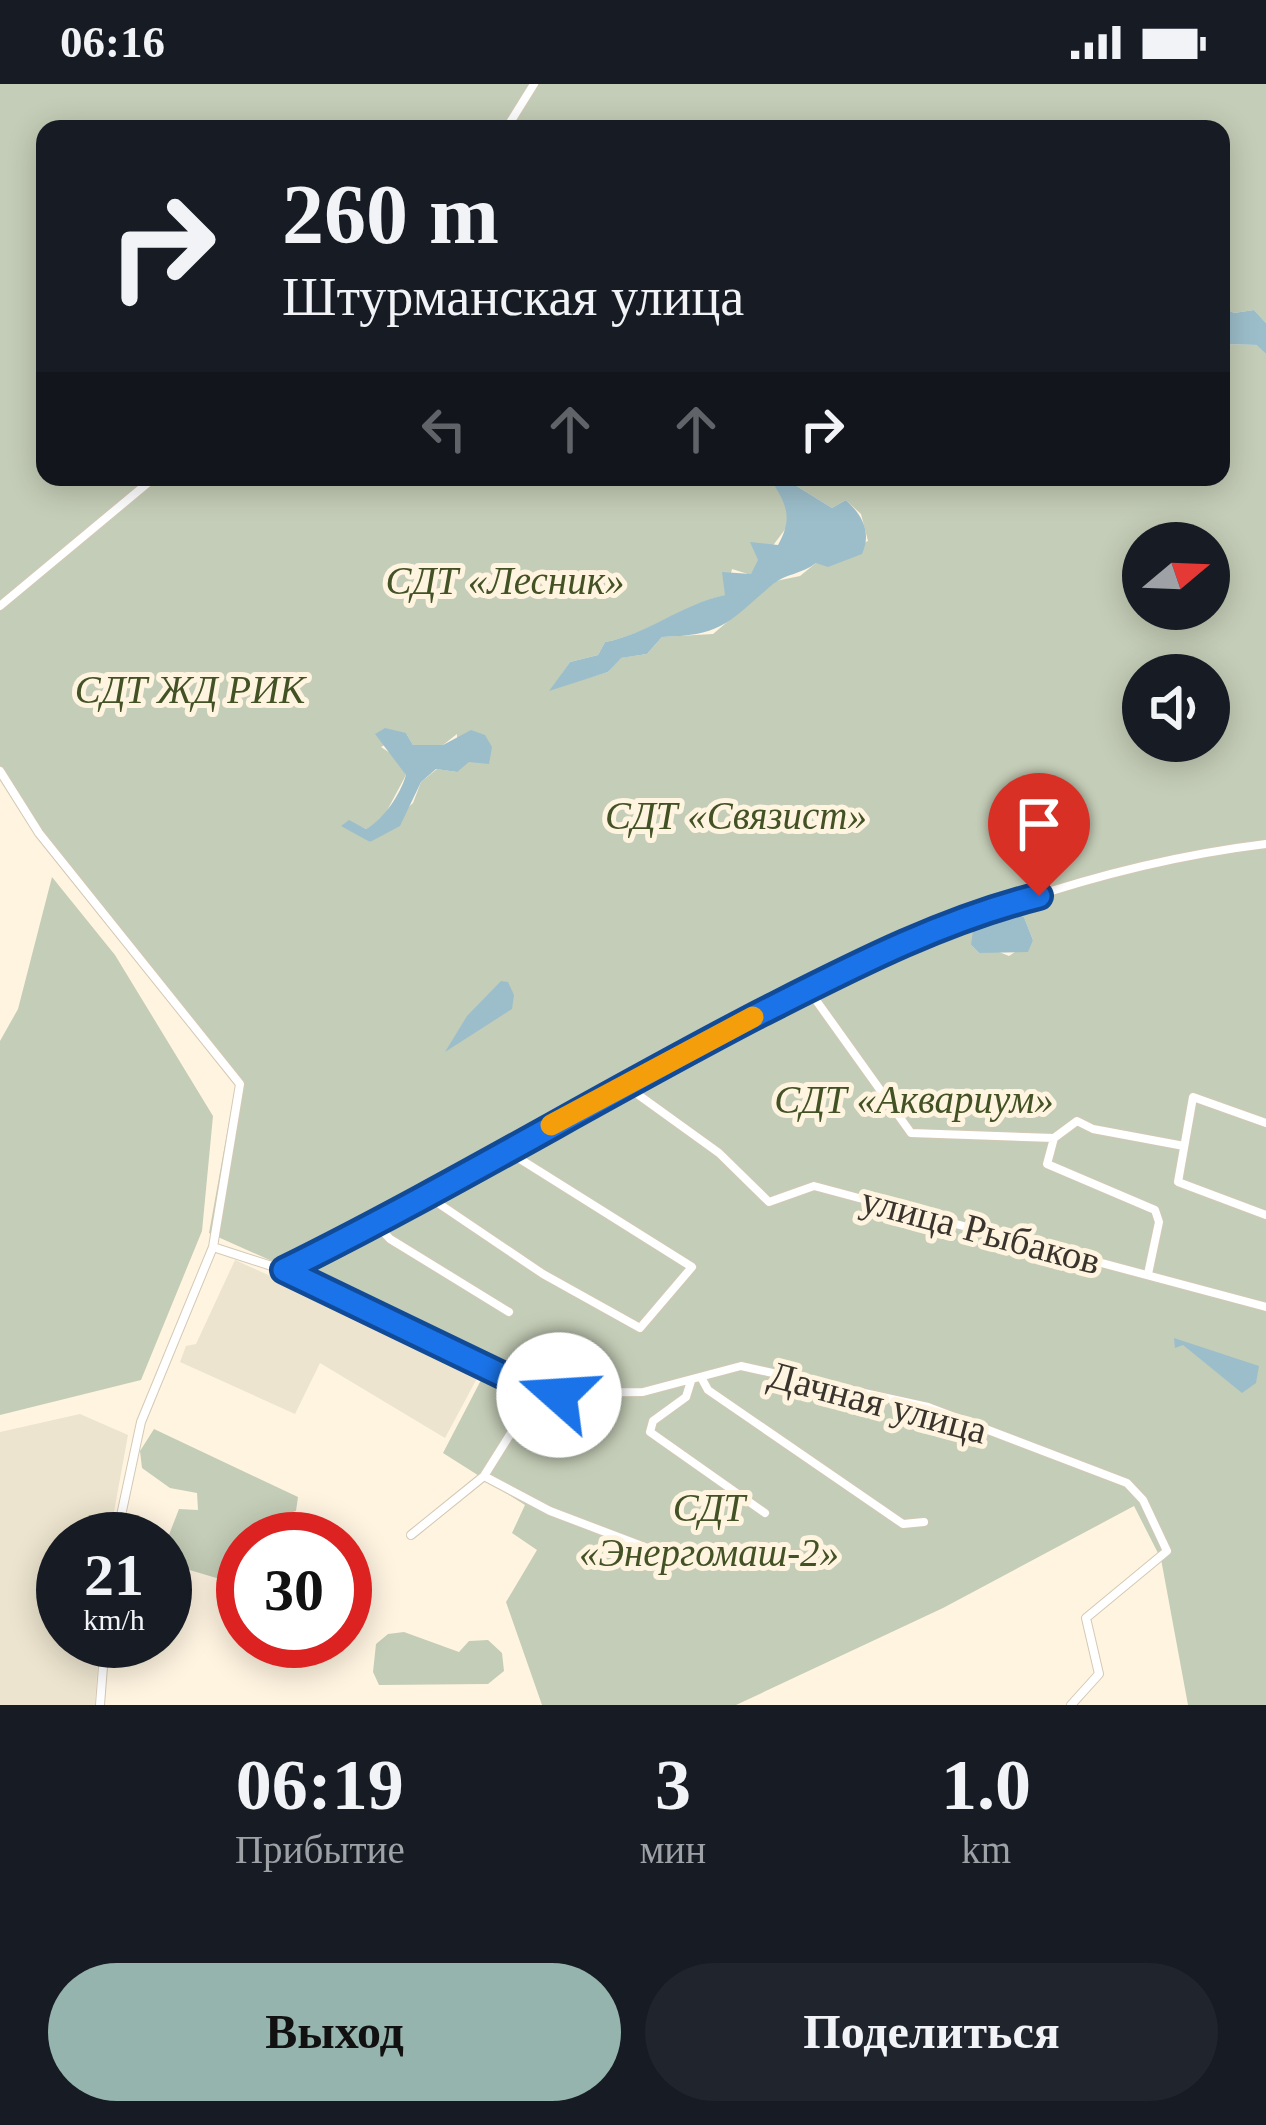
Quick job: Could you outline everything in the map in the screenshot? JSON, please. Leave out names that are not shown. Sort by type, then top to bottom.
[{"type":"street","points":[[511,120],[533,84]]},
{"type":"street","points":[[0,606],[144,486]]},
{"type":"street","points":[[0,771],[52,850],[240,1084],[213,1247],[141,1422],[122,1512]]},
{"type":"street","points":[[284,1270],[634,1077],[902,942],[997,906],[1186,857],[1266,844]]},
{"type":"street","points":[[808,989],[908,1132],[1054,1138]]},
{"type":"street","name":"улица Рыбаков","points":[[634,1077],[633,1091],[719,1153],[769,1202],[814,1186],[1266,1307]]},
{"type":"street","points":[[1266,1123],[1193,1097],[1178,1182],[1266,1215]]},
{"type":"street","points":[[1148,1274],[1159,1216],[1151,1207],[1047,1164],[1054,1138],[1076,1121],[1093,1129],[1184,1146]]},
{"type":"street","points":[[426,1195],[543,1274],[640,1328],[692,1267],[506,1150]]},
{"type":"street","points":[[375,1223],[390,1239],[509,1312]]},
{"type":"street","name":"Дачная улица","points":[[213,1247],[284,1270],[538,1390],[643,1392],[741,1366],[821,1380],[949,1415],[1127,1483],[1159,1528],[1167,1551],[1086,1618],[1099,1674],[1071,1705]]},
{"type":"street","points":[[702,1379],[708,1390],[903,1524],[924,1522]]},
{"type":"street","points":[[691,1381],[688,1394],[652,1420],[650,1432],[766,1513]]},
{"type":"street","points":[[411,1535],[484,1476],[538,1390]]},
{"type":"street","points":[[484,1476],[550,1511],[650,1550]]},
{"type":"street","points":[[100,1705],[103,1668]]},
{"type":"shaded area","points":[[235,1260],[481,1371],[445,1438],[320,1363],[295,1414],[180,1362],[186,1346],[196,1344]]},
{"type":"shaded area","points":[[80,1414],[128,1435],[114,1512],[36,1512],[36,1668],[97,1668],[95,1705],[0,1705],[0,1432]]},
{"type":"green space","points":[[0,84],[1266,84],[1266,323],[1254,310],[1230,311],[1230,120],[36,120],[36,486],[775,486],[786,502],[789,524],[751,575],[732,569],[726,595],[605,642],[598,655],[570,662],[551,689],[608,672],[620,658],[647,654],[662,637],[713,634],[776,581],[800,576],[816,563],[868,541],[861,514],[846,500],[832,508],[797,486],[1230,486],[1230,344],[1258,345],[1266,354],[1266,1705],[1188,1705],[1161,1559],[1134,1506],[943,1608],[736,1705],[542,1705],[506,1602],[537,1550],[512,1533],[525,1505],[443,1453],[492,1359],[209,1233],[236,1083],[43,845],[0,778]],"holes":[[[406,733],[413,745],[443,745],[457,734],[457,772],[437,769],[421,782],[413,803],[370,842],[349,821],[366,829],[382,820],[406,775],[396,757],[381,747]],[[1017,914],[1024,917],[1033,940],[1009,956],[994,950],[979,953],[971,945],[984,924]]]},
{"type":"green space","points":[[52,877],[115,955],[213,1116],[202,1231],[141,1380],[0,1415],[0,1041],[18,1009]]},
{"type":"green space","points":[[154,1429],[298,1497],[296,1511],[216,1512],[216,1578],[192,1571],[192,1512],[178,1512],[198,1510],[197,1493],[170,1488],[142,1468],[140,1451]]},
{"type":"green space","points":[[404,1632],[459,1652],[469,1641],[488,1640],[502,1653],[504,1671],[488,1684],[379,1685],[373,1672],[376,1644],[388,1634]]},
{"type":"water","points":[[1254,310],[1266,323],[1266,354],[1257,345],[1230,344],[1230,311]]},
{"type":"water","points":[[774,486],[797,486],[832,508],[846,500],[864,524],[862,554],[828,567],[816,563],[778,581],[712,630],[662,637],[647,654],[621,658],[608,672],[549,691],[570,662],[598,655],[605,642],[725,595],[722,572],[751,574],[758,560],[750,542],[778,545],[786,526],[784,503]]},
{"type":"water","points":[[385,728],[406,733],[413,745],[443,745],[471,730],[485,735],[492,747],[489,764],[469,762],[457,772],[436,769],[421,782],[400,826],[370,842],[341,826],[349,820],[366,829],[373,825],[403,783],[406,775],[375,734]]},
{"type":"water","points":[[1017,914],[1024,917],[1033,940],[1028,952],[979,953],[971,945],[973,931]]},
{"type":"water","points":[[501,981],[508,982],[514,995],[512,1009],[445,1052],[467,1016]]},
{"type":"water","points":[[1174,1338],[1259,1366],[1256,1383],[1242,1393],[1183,1345],[1175,1348]]},
{"type":"slow traffic","points":[[551,1125],[753,1017]]},
{"type":"route","points":[[559,1395],[527,1387],[284,1270],[634,1077],[902,942],[997,906],[1039,896]]},
{"type":"park label","name":"СДТ «Лесник»","points":[[505,580]]},
{"type":"park label","name":"СДТ ЖД РИК","points":[[190,689]]},
{"type":"park label","name":"СДТ «Связист»","points":[[736,815]]},
{"type":"park label","name":"СДТ «Аквариум»","points":[[914,1099]]},
{"type":"park label","name":"СДТ «Энергомаш-2»","points":[[709,1530]]}]
